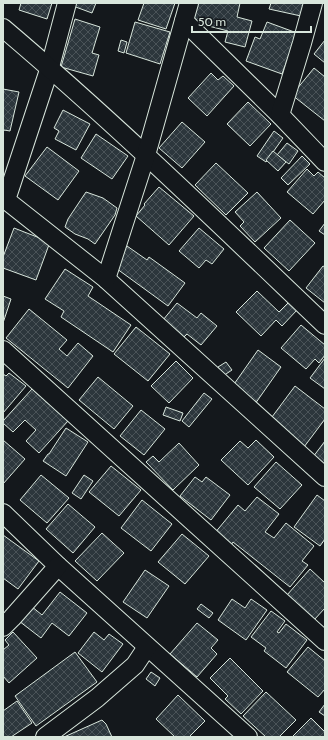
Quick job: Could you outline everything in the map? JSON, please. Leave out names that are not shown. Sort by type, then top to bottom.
[{"type":"street","points":[[67,3],[50,67],[4,201],[106,279],[325,477]]},
{"type":"street","points":[[106,279],[146,155],[189,3]]},
{"type":"street","points":[[280,115],[313,3]]},
{"type":"street","points":[[184,21],[280,115],[325,162]]},
{"type":"street","points":[[3,28],[50,67],[146,155],[325,325]]},
{"type":"street","points":[[3,350],[325,641]]},
{"type":"street","points":[[3,513],[238,734]]},
{"type":"street","points":[[3,627],[58,566]]},
{"type":"street","points":[[45,737],[97,698],[135,665],[147,647]]},
{"type":"building","points":[[21,3],[52,3],[47,19],[19,10]]},
{"type":"building","points":[[74,3],[96,3],[92,13],[73,6]]},
{"type":"building","points":[[144,3],[175,3],[166,29],[138,20]]},
{"type":"building","points":[[198,3],[240,3],[237,17],[252,21],[245,47],[225,42],[228,31],[193,22]]},
{"type":"building","points":[[271,3],[304,3],[301,16],[269,9]]},
{"type":"building","points":[[75,19],[100,27],[92,53],[99,55],[93,76],[61,67]]},
{"type":"building","points":[[135,22],[170,32],[160,64],[126,53]]},
{"type":"building","points":[[267,22],[297,33],[282,74],[246,61],[255,37],[260,39]]},
{"type":"building","points":[[121,40],[127,42],[124,53],[118,51]]},
{"type":"building","points":[[325,40],[325,63],[314,54]]},
{"type":"building","points":[[314,68],[325,77],[325,121],[292,95]]},
{"type":"building","points":[[211,73],[218,80],[223,76],[234,86],[207,116],[188,98]]},
{"type":"building","points":[[3,89],[19,92],[10,131],[4,130],[3,133]]},
{"type":"building","points":[[248,102],[271,124],[250,146],[227,124]]},
{"type":"building","points":[[63,110],[90,124],[76,150],[55,139],[59,131],[54,128]]},
{"type":"building","points":[[182,122],[205,142],[182,168],[159,148]]},
{"type":"building","points":[[274,131],[283,138],[266,162],[257,156]]},
{"type":"building","points":[[96,134],[128,156],[112,179],[81,158]]},
{"type":"building","points":[[287,143],[298,151],[289,164],[277,155]]},
{"type":"building","points":[[47,147],[79,171],[58,200],[25,176]]},
{"type":"building","points":[[273,151],[286,162],[278,171],[266,160]]},
{"type":"building","points":[[302,156],[310,164],[288,185],[281,178]]},
{"type":"building","points":[[216,163],[248,193],[226,215],[195,185]]},
{"type":"building","points":[[307,169],[314,176],[318,172],[325,178],[325,200],[313,214],[287,192]]},
{"type":"building","points":[[159,187],[194,216],[169,245],[136,216]]},
{"type":"building","points":[[86,192],[103,198],[117,208],[115,215],[95,244],[65,227],[68,219]]},
{"type":"building","points":[[257,192],[281,218],[255,242],[240,226],[244,222],[235,212]]},
{"type":"building","points":[[290,220],[315,243],[289,271],[264,248]]},
{"type":"building","points":[[325,223],[325,235],[319,231]]},
{"type":"building","points":[[14,228],[50,242],[36,280],[3,268],[3,257]]},
{"type":"building","points":[[199,228],[224,249],[212,264],[206,260],[199,268],[179,251]]},
{"type":"building","points":[[127,246],[147,260],[149,257],[185,283],[168,306],[113,266]]},
{"type":"building","points":[[323,266],[325,267],[325,303],[306,288]]},
{"type":"building","points":[[65,269],[93,287],[88,296],[131,325],[113,352],[61,317],[64,311],[45,299]]},
{"type":"building","points":[[257,291],[279,312],[289,302],[297,310],[282,326],[276,320],[261,336],[236,312]]},
{"type":"building","points":[[3,296],[11,299],[3,323]]},
{"type":"building","points":[[177,303],[197,318],[201,313],[217,326],[201,345],[187,334],[184,337],[163,320]]},
{"type":"building","points":[[29,309],[67,340],[59,349],[67,356],[78,343],[93,356],[68,388],[6,338]]},
{"type":"building","points":[[301,325],[325,345],[325,355],[319,363],[315,359],[306,369],[281,348]]},
{"type":"building","points":[[136,327],[170,354],[148,381],[114,354]]},
{"type":"building","points":[[258,350],[281,367],[255,404],[232,387]]},
{"type":"building","points":[[325,358],[325,389],[310,378]]},
{"type":"building","points":[[176,361],[193,378],[169,403],[151,386]]},
{"type":"building","points":[[226,362],[232,370],[223,376],[218,367]]},
{"type":"building","points":[[9,373],[26,386],[3,413],[3,374],[6,376]]},
{"type":"building","points":[[98,377],[133,406],[114,429],[79,400]]},
{"type":"building","points":[[295,386],[325,409],[325,419],[304,447],[269,421]]},
{"type":"building","points":[[32,389],[68,421],[39,453],[26,441],[36,430],[25,420],[13,432],[3,423],[3,421]]},
{"type":"building","points":[[204,393],[212,399],[189,427],[182,421]]},
{"type":"building","points":[[166,407],[183,413],[180,421],[163,415]]},
{"type":"building","points":[[141,410],[165,429],[144,455],[120,436]]},
{"type":"building","points":[[66,428],[88,442],[66,476],[43,461]]},
{"type":"building","points":[[3,440],[25,459],[3,484]]},
{"type":"building","points":[[256,440],[274,457],[248,485],[221,460],[240,441],[248,448]]},
{"type":"building","points":[[325,441],[325,466],[313,457]]},
{"type":"building","points":[[179,443],[199,465],[173,490],[146,462],[153,456],[159,462]]},
{"type":"building","points":[[276,462],[302,485],[280,509],[254,487]]},
{"type":"building","points":[[111,466],[141,490],[119,516],[89,492]]},
{"type":"building","points":[[41,475],[69,498],[47,523],[20,500]]},
{"type":"building","points":[[84,475],[93,481],[81,499],[72,493]]},
{"type":"building","points":[[195,477],[202,482],[206,477],[230,495],[211,520],[180,496]]},
{"type":"building","points":[[317,495],[325,501],[325,539],[320,546],[294,527]]},
{"type":"building","points":[[257,497],[279,514],[265,532],[274,538],[286,523],[314,546],[302,561],[308,565],[290,587],[233,542],[230,547],[214,534],[238,505],[245,511]]},
{"type":"building","points":[[142,500],[172,524],[151,551],[121,528]]},
{"type":"building","points":[[68,504],[95,527],[73,553],[46,529]]},
{"type":"building","points":[[102,533],[124,553],[97,581],[75,561]]},
{"type":"building","points":[[182,534],[209,556],[185,584],[158,562]]},
{"type":"building","points":[[3,535],[39,561],[18,589],[3,578]]},
{"type":"building","points":[[310,569],[325,583],[325,608],[314,620],[287,595]]},
{"type":"building","points":[[145,570],[169,586],[147,618],[123,602]]},
{"type":"building","points":[[60,592],[87,613],[69,636],[52,623],[41,638],[19,621],[31,606],[42,615]]},
{"type":"building","points":[[232,599],[245,608],[251,599],[267,610],[246,640],[218,620]]},
{"type":"building","points":[[201,604],[213,613],[209,618],[197,609]]},
{"type":"building","points":[[271,611],[285,621],[277,632],[279,633],[286,624],[307,640],[286,668],[264,651],[266,648],[251,637]]},
{"type":"building","points":[[197,623],[218,640],[211,648],[217,654],[197,677],[170,654]]},
{"type":"building","points":[[13,632],[37,658],[9,683],[3,676],[3,650],[9,645],[5,640]]},
{"type":"building","points":[[94,632],[104,640],[109,634],[123,644],[102,672],[78,653]]},
{"type":"building","points":[[308,647],[325,661],[325,689],[318,697],[287,672]]},
{"type":"building","points":[[75,652],[97,682],[36,726],[15,696]]},
{"type":"building","points":[[230,658],[263,691],[241,714],[225,699],[228,696],[210,678]]},
{"type":"building","points":[[151,672],[160,678],[155,686],[146,679]]},
{"type":"building","points":[[266,692],[296,720],[279,737],[266,737],[243,716]]},
{"type":"building","points":[[178,695],[205,721],[189,737],[175,737],[156,719]]},
{"type":"building","points":[[17,701],[32,723],[11,737],[3,737],[3,711]]},
{"type":"building","points":[[325,704],[325,716],[319,712]]},
{"type":"building","points":[[311,718],[325,732],[324,737],[292,737]]},
{"type":"building","points":[[102,720],[106,724],[112,737],[64,737]]}]
